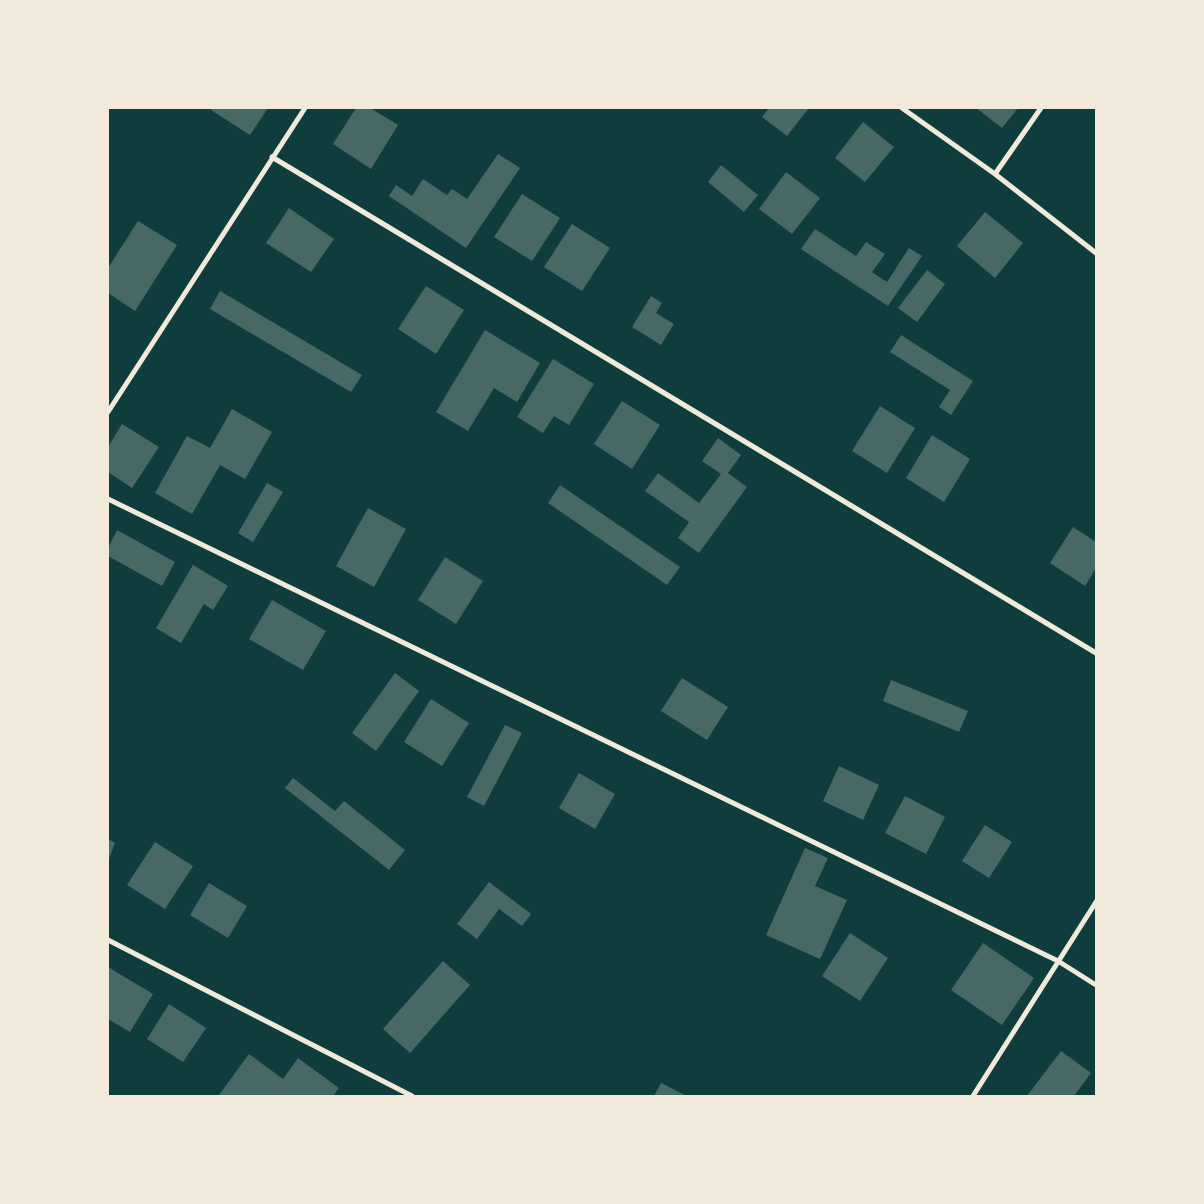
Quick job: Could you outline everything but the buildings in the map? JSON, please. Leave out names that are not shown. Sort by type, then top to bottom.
[{"type":"street","points":[[108,412],[305,108]]},
{"type":"street","points":[[902,108],[995,174],[1096,254]]},
{"type":"street","points":[[995,174],[1041,108]]},
{"type":"street","points":[[272,157],[1096,653]]},
{"type":"street","points":[[108,499],[1058,961],[1096,985]]},
{"type":"street","points":[[973,1096],[1096,902]]},
{"type":"street","points":[[108,940],[412,1096]]}]
